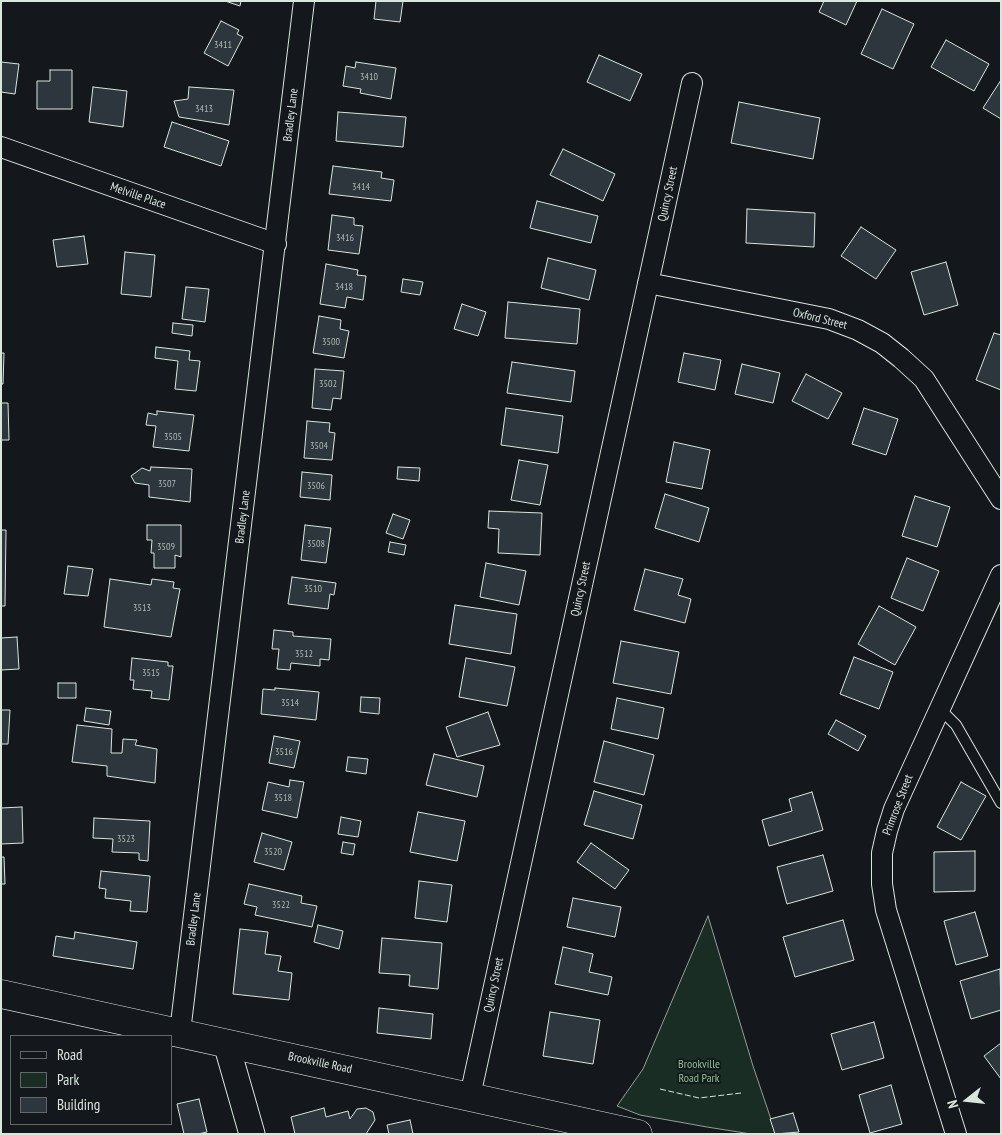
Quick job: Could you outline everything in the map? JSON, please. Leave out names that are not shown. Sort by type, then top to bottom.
[{"type":"main road","name":"Brookville Road","points":[[1,994],[470,1096],[604,1130],[638,1134]]},
{"type":"street","name":"Bradley Lane","points":[[180,1032],[304,1]]},
{"type":"street","name":"Quincy Street","points":[[470,1096],[692,83]]},
{"type":"street","name":"Melville Place","points":[[1,147],[276,244]]},
{"type":"street","name":"Oxford Street","points":[[648,283],[829,319],[858,330],[882,343],[924,379],[1001,500]]},
{"type":"street","name":"Primrose Street","points":[[956,1134],[886,910],[881,871],[882,853],[894,809],[1001,575]]},
{"type":"street","points":[[226,1042],[252,1134]]},
{"type":"lane","points":[[940,709],[956,725],[1001,803]]},
{"type":"green space","name":"Brookville Road Park","points":[[708,916],[753,1066],[776,1134],[751,1134],[707,1127],[640,1115],[617,1106],[643,1069]]},
{"type":"building","points":[[225,1],[241,1],[240,6]]},
{"type":"building","points":[[376,1],[403,1],[400,22],[374,19]]},
{"type":"building","points":[[824,1],[857,1],[846,25],[819,12]]},
{"type":"building","points":[[882,9],[914,24],[893,69],[861,54]]},
{"type":"building","points":[[221,21],[239,30],[237,34],[243,37],[228,66],[204,53]]},
{"type":"building","points":[[946,40],[989,64],[974,91],[931,67]]},
{"type":"building","points":[[599,55],[642,74],[630,101],[587,82]]},
{"type":"building","points":[[1,62],[19,64],[15,94],[1,92]]},
{"type":"building","points":[[356,62],[396,68],[391,99],[360,93],[361,89],[343,86],[346,66],[355,68]]},
{"type":"building","points":[[50,70],[72,70],[72,109],[37,109],[37,81],[50,81]]},
{"type":"building","points":[[1001,80],[1001,119],[983,108]]},
{"type":"building","points":[[93,87],[127,91],[123,127],[89,122]]},
{"type":"building","points":[[189,87],[234,90],[229,125],[179,117],[174,101],[188,99]]},
{"type":"building","points":[[739,102],[820,118],[813,159],[731,143]]},
{"type":"building","points":[[338,112],[406,117],[403,147],[336,141]]},
{"type":"building","points":[[172,122],[229,141],[221,166],[164,147]]},
{"type":"building","points":[[563,149],[615,174],[603,201],[550,175]]},
{"type":"building","points":[[333,166],[382,172],[381,178],[394,180],[391,201],[329,194]]},
{"type":"building","points":[[537,201],[598,216],[591,243],[530,228]]},
{"type":"building","points":[[747,209],[815,213],[814,247],[746,243]]},
{"type":"building","points":[[332,215],[354,218],[354,225],[363,226],[359,254],[328,250]]},
{"type":"building","points":[[861,227],[896,250],[876,279],[841,256]]},
{"type":"building","points":[[84,236],[88,264],[57,267],[53,240]]},
{"type":"building","points":[[125,252],[155,255],[151,297],[121,294]]},
{"type":"building","points":[[548,258],[596,270],[589,300],[541,288]]},
{"type":"building","points":[[946,262],[958,305],[924,315],[911,272]]},
{"type":"building","points":[[326,264],[358,270],[357,275],[366,276],[363,300],[347,297],[345,308],[320,304]]},
{"type":"building","points":[[403,279],[423,282],[420,295],[401,292]]},
{"type":"building","points":[[186,287],[209,289],[205,322],[182,319]]},
{"type":"building","points":[[508,302],[580,309],[577,344],[505,338]]},
{"type":"building","points":[[462,304],[486,312],[478,336],[454,329]]},
{"type":"building","points":[[319,316],[341,320],[340,329],[349,331],[344,358],[313,353]]},
{"type":"building","points":[[173,323],[193,325],[192,336],[172,333]]},
{"type":"building","points":[[994,333],[1001,335],[1001,390],[976,380]]},
{"type":"building","points":[[156,347],[190,351],[189,360],[200,361],[196,391],[175,389],[178,361],[155,358]]},
{"type":"building","points":[[1,353],[4,353],[3,384],[1,384]]},
{"type":"building","points":[[684,353],[721,360],[715,390],[678,382]]},
{"type":"building","points":[[512,362],[575,371],[571,402],[507,393]]},
{"type":"building","points":[[742,364],[780,373],[773,403],[735,394]]},
{"type":"building","points":[[315,369],[344,371],[341,399],[333,398],[331,410],[312,408]]},
{"type":"building","points":[[806,374],[842,393],[828,419],[792,401]]},
{"type":"building","points":[[1,403],[8,403],[9,440],[1,440]]},
{"type":"building","points":[[506,408],[563,416],[558,453],[501,445]]},
{"type":"building","points":[[864,408],[898,419],[886,455],[852,444]]},
{"type":"building","points":[[157,411],[194,415],[189,451],[153,447],[156,426],[146,425],[148,413],[157,415]]},
{"type":"building","points":[[307,421],[330,423],[329,432],[335,433],[332,460],[304,458]]},
{"type":"building","points":[[674,442],[710,450],[702,489],[666,482]]},
{"type":"building","points":[[519,460],[548,465],[540,505],[511,500]]},
{"type":"building","points":[[151,467],[192,469],[190,502],[149,497],[149,485],[135,483],[131,476],[142,468],[150,471]]},
{"type":"building","points":[[398,467],[420,468],[419,481],[397,479]]},
{"type":"building","points":[[302,472],[332,475],[330,500],[300,497]]},
{"type":"building","points":[[665,494],[709,508],[699,542],[655,528]]},
{"type":"building","points":[[915,496],[950,507],[937,547],[902,536]]},
{"type":"building","points":[[489,511],[542,513],[540,555],[498,553],[499,529],[488,528]]},
{"type":"building","points":[[393,514],[410,520],[403,539],[386,533]]},
{"type":"building","points":[[147,525],[181,525],[181,557],[175,555],[175,568],[154,568],[154,553],[151,553],[152,540],[147,540]]},
{"type":"building","points":[[305,525],[331,528],[326,563],[301,560]]},
{"type":"building","points":[[1,530],[6,530],[5,606],[1,606]]},
{"type":"building","points":[[390,542],[406,545],[404,555],[388,552]]},
{"type":"building","points":[[907,558],[939,571],[923,611],[891,598]]},
{"type":"building","points":[[486,563],[526,571],[519,605],[480,597]]},
{"type":"building","points":[[68,566],[93,569],[88,596],[64,594]]},
{"type":"building","points":[[645,569],[683,579],[678,595],[691,599],[685,623],[634,610]]},
{"type":"building","points":[[292,577],[336,583],[334,595],[330,594],[328,609],[288,604]]},
{"type":"building","points":[[110,579],[151,585],[152,579],[174,582],[173,588],[180,589],[171,637],[104,627]]},
{"type":"building","points":[[455,605],[517,614],[511,654],[449,644]]},
{"type":"building","points":[[879,606],[916,627],[895,665],[858,644]]},
{"type":"building","points":[[274,630],[293,632],[293,636],[331,639],[329,660],[320,659],[320,666],[291,663],[290,670],[277,669],[279,649],[272,649]]},
{"type":"building","points":[[17,637],[19,669],[1,670],[1,638]]},
{"type":"building","points":[[621,641],[679,652],[671,694],[613,683]]},
{"type":"building","points":[[854,657],[893,672],[879,709],[840,694]]},
{"type":"building","points":[[132,658],[168,662],[168,666],[173,666],[169,700],[151,698],[152,691],[133,689],[134,680],[130,680]]},
{"type":"building","points":[[466,658],[515,667],[507,706],[459,697]]},
{"type":"building","points":[[58,683],[76,683],[76,698],[58,698]]},
{"type":"building","points":[[275,688],[319,692],[316,720],[261,714],[263,689],[275,690]]},
{"type":"building","points":[[361,697],[380,698],[379,714],[360,712]]},
{"type":"building","points":[[617,698],[664,708],[658,739],[611,729]]},
{"type":"building","points":[[86,708],[111,711],[109,725],[84,721]]},
{"type":"building","points":[[1,710],[10,710],[8,744],[1,744]]},
{"type":"building","points":[[488,712],[500,745],[457,757],[446,727]]},
{"type":"building","points":[[836,720],[866,736],[858,751],[828,734]]},
{"type":"building","points":[[77,725],[112,729],[111,753],[122,753],[123,739],[137,740],[135,745],[157,749],[155,783],[107,776],[107,766],[72,762]]},
{"type":"building","points":[[274,736],[300,741],[294,768],[269,763]]},
{"type":"building","points":[[604,741],[654,755],[644,795],[594,782]]},
{"type":"building","points":[[434,754],[484,766],[477,797],[426,785]]},
{"type":"building","points":[[348,757],[368,759],[366,774],[346,771]]},
{"type":"building","points":[[290,780],[304,782],[297,818],[262,810],[268,782],[289,787]]},
{"type":"building","points":[[961,782],[986,796],[961,840],[937,827]]},
{"type":"building","points":[[594,791],[642,805],[633,839],[584,825]]},
{"type":"building","points":[[812,792],[823,830],[769,846],[762,820],[792,811],[789,799]]},
{"type":"building","points":[[22,807],[23,843],[1,844],[1,808]]},
{"type":"building","points":[[418,812],[465,821],[457,861],[410,852]]},
{"type":"building","points":[[341,817],[361,821],[358,837],[338,834]]},
{"type":"building","points":[[94,818],[150,821],[148,861],[139,860],[139,853],[112,852],[113,839],[93,838]]},
{"type":"building","points":[[262,833],[292,842],[284,870],[254,862]]},
{"type":"building","points":[[343,842],[355,844],[353,855],[341,853]]},
{"type":"building","points":[[591,843],[629,870],[615,889],[577,862]]},
{"type":"building","points":[[975,851],[975,891],[934,892],[934,852]]},
{"type":"building","points":[[823,855],[833,891],[787,904],[777,867]]},
{"type":"building","points":[[1,857],[4,857],[5,884],[1,884]]},
{"type":"building","points":[[101,871],[150,876],[147,912],[130,911],[131,901],[105,898],[106,889],[99,888]]},
{"type":"building","points":[[419,881],[452,885],[447,922],[415,918]]},
{"type":"building","points":[[249,884],[302,896],[301,903],[317,906],[312,927],[255,915],[257,907],[244,904]]},
{"type":"building","points":[[573,898],[621,907],[615,937],[567,927]]},
{"type":"building","points":[[975,912],[988,956],[956,965],[944,921]]},
{"type":"building","points":[[843,920],[854,960],[795,977],[783,937]]},
{"type":"building","points":[[318,925],[343,931],[339,949],[314,942]]},
{"type":"building","points":[[240,929],[268,932],[265,954],[281,956],[278,971],[292,973],[289,1000],[233,994]]},
{"type":"building","points":[[75,932],[137,942],[133,969],[53,956],[56,936],[74,939]]},
{"type":"building","points":[[382,938],[442,943],[438,989],[409,986],[410,975],[379,973]]},
{"type":"building","points":[[563,947],[593,954],[589,972],[612,977],[608,995],[555,984]]},
{"type":"building","points":[[1000,969],[1001,1010],[971,1019],[960,981]]},
{"type":"building","points":[[379,1008],[433,1014],[431,1039],[377,1033]]},
{"type":"building","points":[[550,1012],[600,1020],[593,1064],[543,1056]]},
{"type":"building","points":[[874,1022],[884,1058],[842,1070],[831,1034]]},
{"type":"building","points":[[1001,1043],[1001,1079],[984,1056]]},
{"type":"building","points":[[891,1085],[902,1124],[870,1133],[859,1095]]},
{"type":"building","points":[[199,1099],[207,1132],[184,1134],[177,1104]]},
{"type":"building","points":[[324,1108],[326,1117],[348,1111],[350,1119],[357,1109],[366,1108],[373,1112],[375,1120],[366,1134],[295,1134],[291,1117]]},
{"type":"building","points":[[793,1113],[799,1132],[775,1134],[770,1119]]},
{"type":"building","points":[[410,1120],[413,1134],[389,1134],[387,1125]]},
{"type":"fence","points":[[660,1089],[699,1098],[741,1093]]}]
